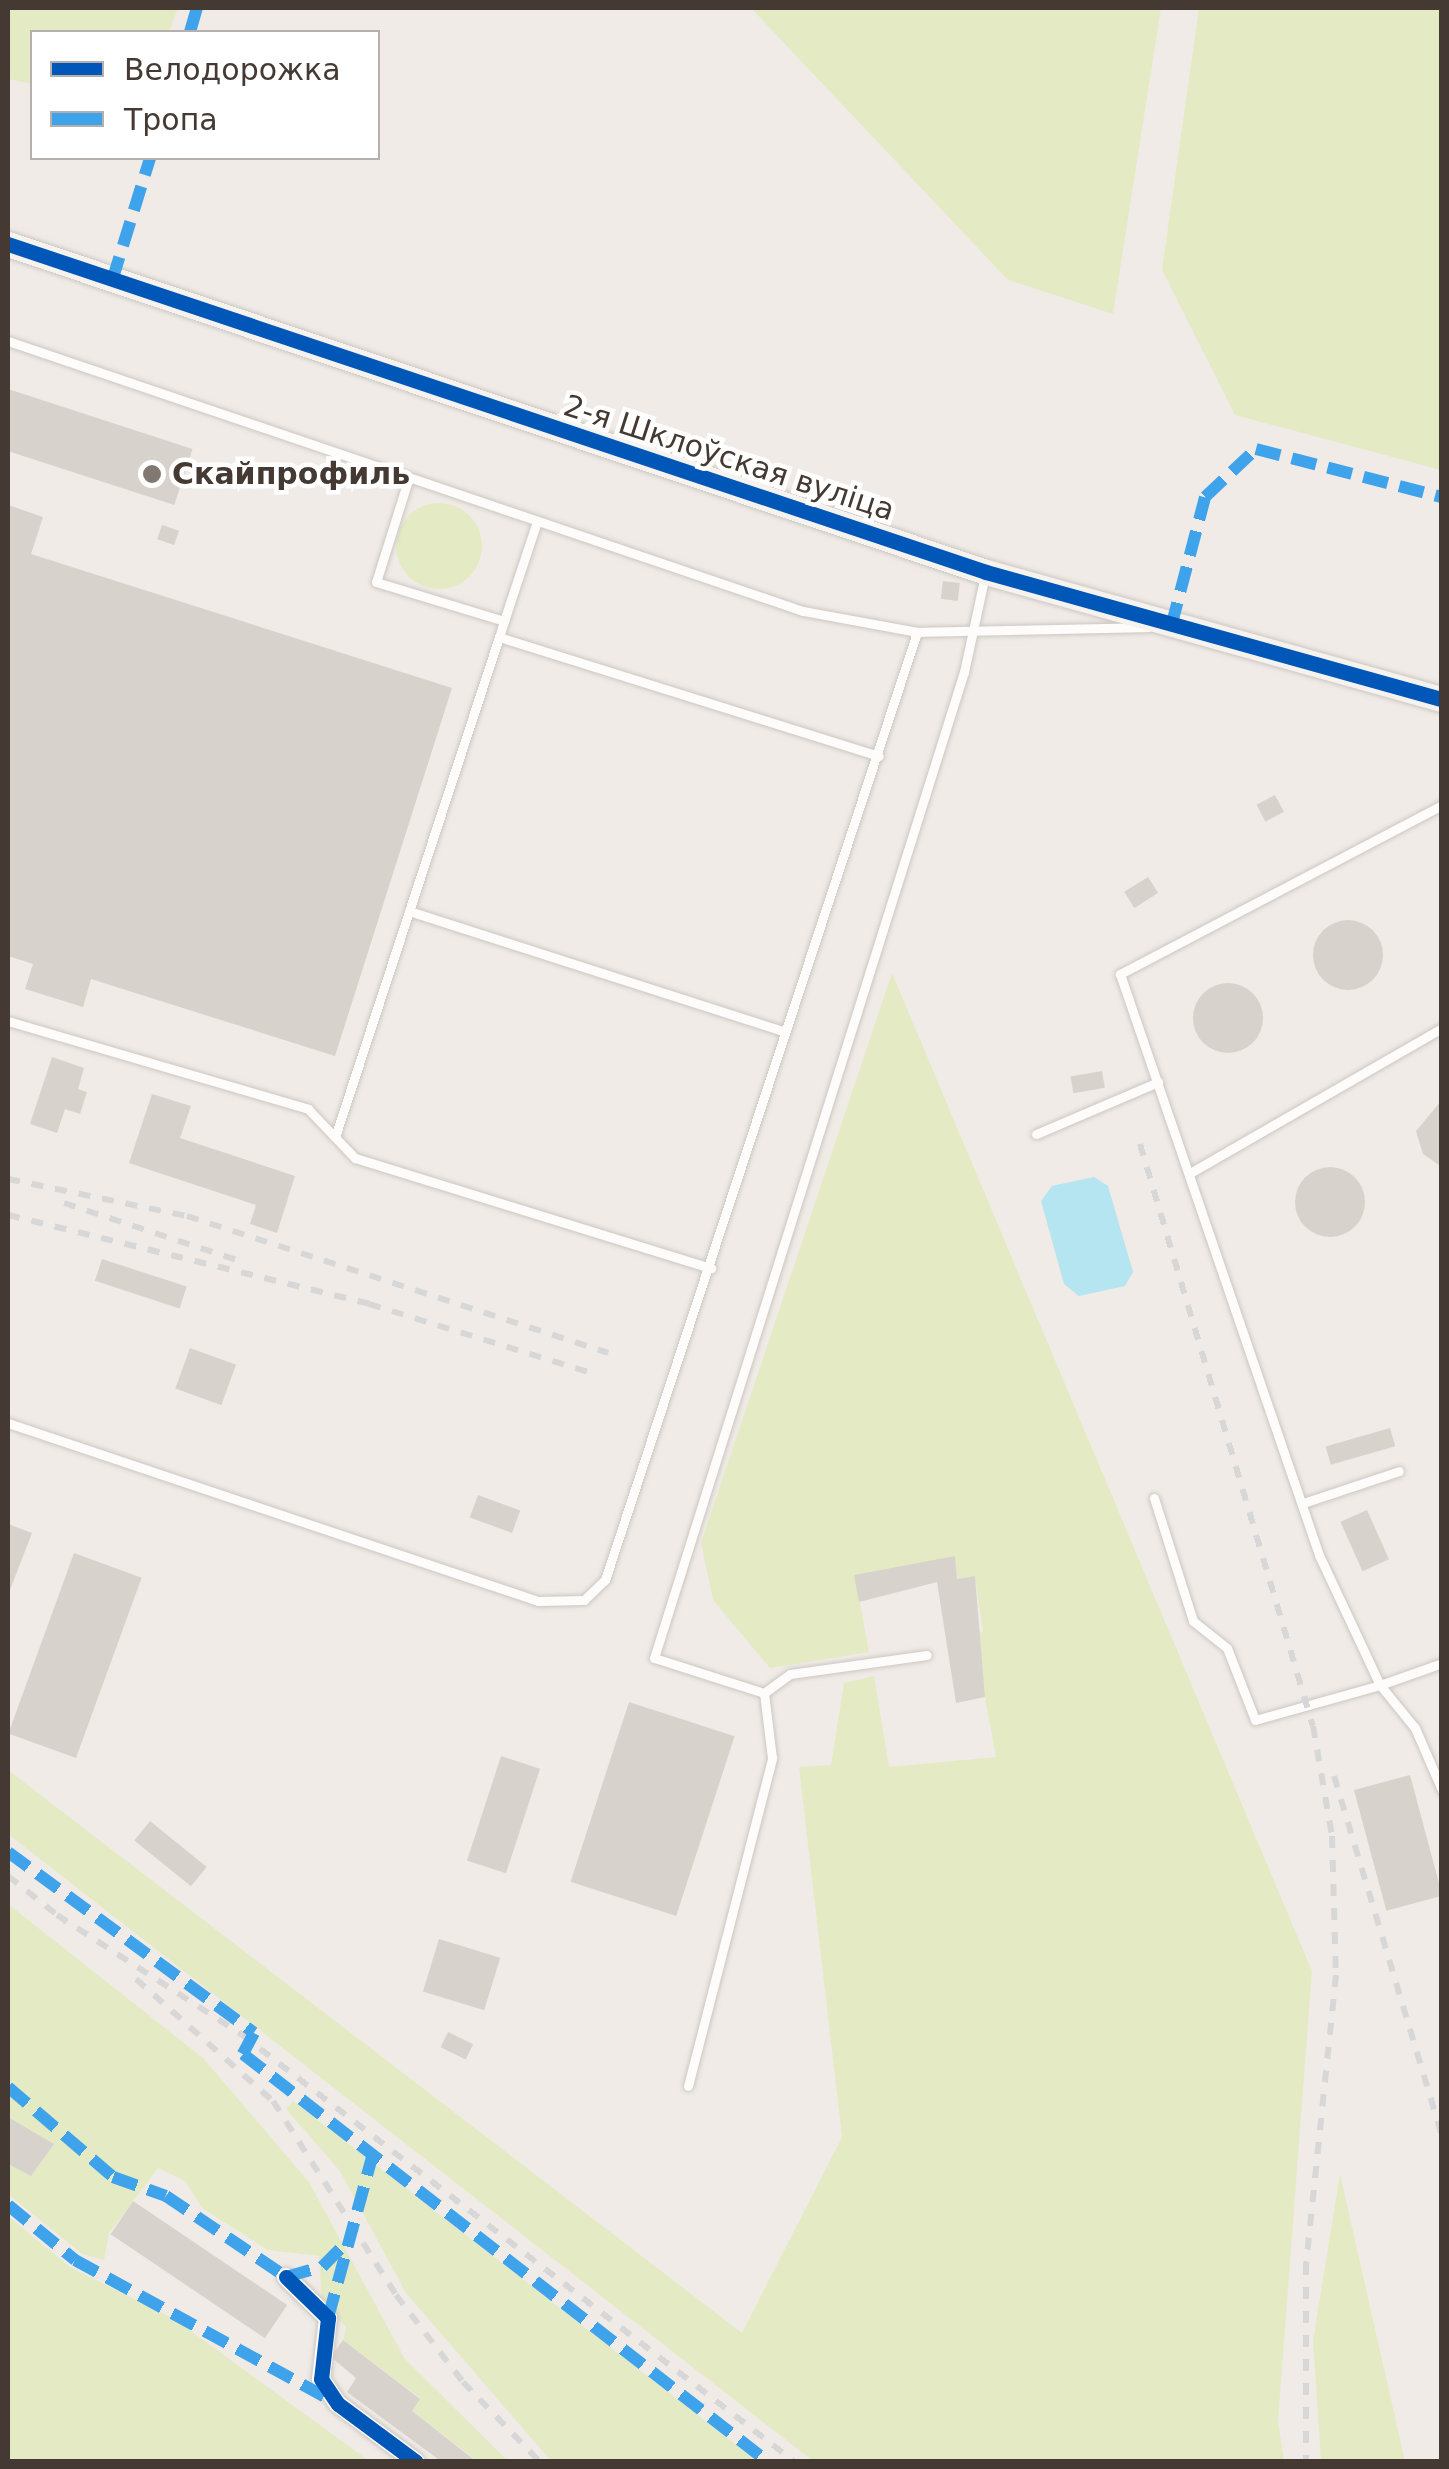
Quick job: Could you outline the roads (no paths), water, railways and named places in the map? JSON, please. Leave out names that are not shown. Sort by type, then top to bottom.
[{"type":"street","name":"2-я Шклоўская вуліца","points":[[8,244],[986,572],[1442,699]]},
{"type":"street","points":[[286,2277],[328,2318],[321,2379],[338,2404],[416,2462]]},
{"type":"lane","points":[[8,341],[803,611],[916,632],[976,625],[1170,626]]},
{"type":"lane","points":[[409,478],[376,582],[504,621]]},
{"type":"lane","points":[[336,1137],[537,521]]},
{"type":"lane","points":[[764,1693],[654,1658],[976,625],[986,572]]},
{"type":"lane","points":[[8,1423],[538,1601],[584,1600],[605,1580],[710,1268],[783,1031],[879,756],[916,632]]},
{"type":"lane","points":[[499,637],[879,756]]},
{"type":"lane","points":[[1442,805],[1120,974],[1303,1503],[1380,1686],[1415,1728],[1442,1790]]},
{"type":"lane","points":[[409,911],[783,1031]]},
{"type":"lane","points":[[8,1021],[308,1110],[355,1158],[710,1268]]},
{"type":"lane","points":[[1190,1173],[1442,1028]]},
{"type":"lane","points":[[1036,1134],[1158,1082]]},
{"type":"lane","points":[[1303,1503],[1399,1471]]},
{"type":"lane","points":[[1154,1498],[1194,1621],[1227,1648],[1255,1720],[1380,1686],[1442,1663]]},
{"type":"lane","points":[[764,1693],[790,1674],[926,1654]]},
{"type":"lane","points":[[688,2086],[772,1758],[764,1693]]},
{"type":"water","points":[[1094,1177],[1108,1186],[1133,1272],[1125,1286],[1079,1296],[1064,1284],[1041,1201],[1052,1186]]},
{"type":"railway","points":[[1140,1144],[1313,1726],[1332,1836],[1336,1975],[1306,2263],[1306,2462]]},
{"type":"railway","points":[[8,1179],[187,1216],[608,1353]]},
{"type":"railway","points":[[64,1203],[245,1263]]},
{"type":"railway","points":[[8,1215],[369,1304],[589,1372]]},
{"type":"railway","points":[[1334,1776],[1442,2135]]},
{"type":"railway","points":[[8,1876],[66,1922]]},
{"type":"railway","points":[[57,1915],[241,2034],[795,2462]]},
{"type":"railway","points":[[136,1979],[273,2101],[396,2295],[463,2382],[540,2462]]},
{"type":"place","name":"Скайпрофиль","points":[[152,474]]}]
